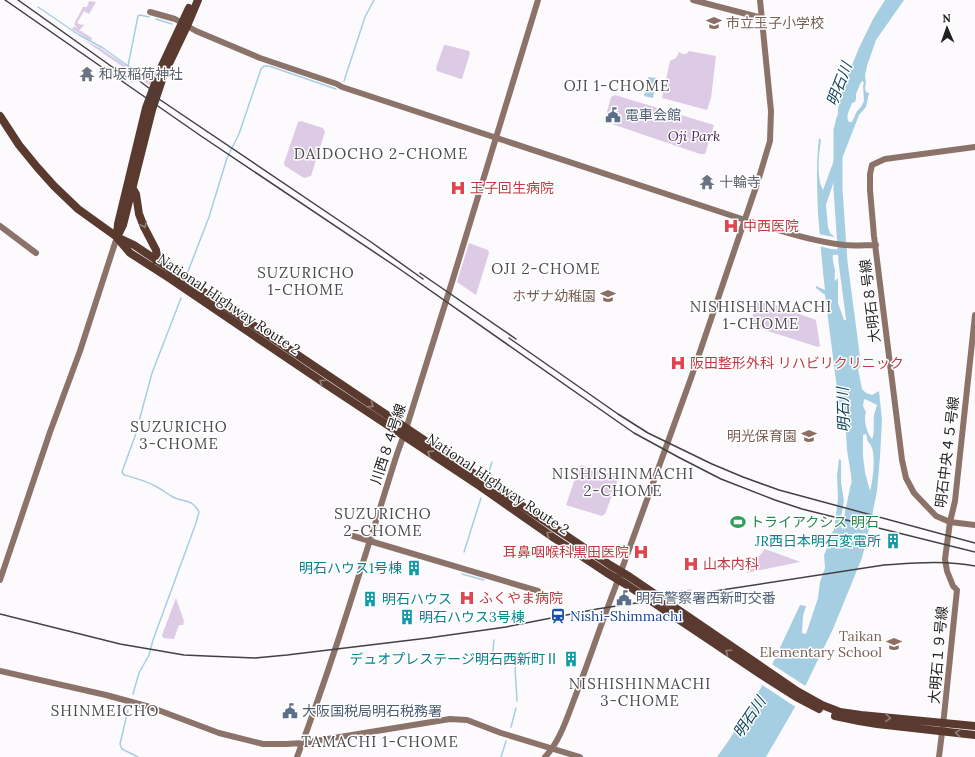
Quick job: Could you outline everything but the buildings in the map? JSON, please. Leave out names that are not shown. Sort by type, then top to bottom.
[{"type":"highway","points":[[117,237],[123,225],[133,189],[152,110],[164,74],[185,25],[193,0]]},
{"type":"highway","points":[[117,237],[118,224],[146,108],[160,70],[198,0]]},
{"type":"highway","name":"National Highway Route 2","points":[[0,116],[19,145],[37,167],[78,209],[117,237],[134,245],[405,432],[620,576],[634,580],[686,615],[762,671],[797,691],[822,711],[859,721],[975,735]]},
{"type":"highway","points":[[133,189],[136,194],[141,220],[156,250],[156,260]]},
{"type":"highway","name":"National Highway Route 2","points":[[117,237],[130,253],[327,385],[405,432]]},
{"type":"highway","name":"National Highway Route 2","points":[[809,701],[840,712],[975,726]]},
{"type":"street","name":"川西８４号線","points":[[297,757],[344,624],[497,138],[538,0]]},
{"type":"street","points":[[694,0],[762,18]]},
{"type":"street","points":[[545,757],[553,749],[566,722],[605,613],[620,576],[691,378],[745,220],[770,140],[771,111],[760,0]]},
{"type":"street","name":"大明石８号線","points":[[150,12],[174,20],[196,32],[260,58],[342,87],[745,220],[808,239],[846,245],[873,245],[902,460],[906,478],[914,493],[936,516],[950,522]]},
{"type":"street","points":[[873,245],[870,190],[870,174],[872,165],[885,160],[975,147]]},
{"type":"street","points":[[0,226],[36,253]]},
{"type":"street","points":[[0,580],[50,432],[80,351],[117,237]]},
{"type":"street","name":"明石中央４５号線","points":[[956,590],[952,586],[945,558],[950,522],[955,501],[975,315]]},
{"type":"street","points":[[950,522],[975,525]]},
{"type":"street","points":[[353,536],[538,591]]},
{"type":"street","name":"大明石１９号線","points":[[939,757],[956,590]]},
{"type":"street","points":[[0,671],[150,707],[219,733],[262,744],[303,743],[450,719],[466,720],[580,757]]},
{"type":"green space","points":[[89,1],[96,2],[89,14],[84,11],[77,23],[84,25],[79,31],[92,38],[91,41],[72,29],[74,26],[78,29],[74,24],[83,7],[87,7]]},
{"type":"green space","points":[[84,40],[100,48],[152,82],[149,85]]},
{"type":"green space","points":[[444,45],[469,51],[470,53],[462,79],[437,71],[436,68]]},
{"type":"green space","points":[[689,51],[716,56],[711,98],[707,110],[662,98],[670,61],[676,58],[679,52],[686,54]]},
{"type":"green space","name":"Oji Park","points":[[615,95],[714,125],[705,154],[700,154],[606,122],[605,119],[611,97]]},
{"type":"green space","points":[[301,121],[323,128],[325,132],[311,176],[304,178],[285,166],[284,163],[298,122]]},
{"type":"green space","points":[[469,243],[488,250],[489,253],[476,295],[457,282]]},
{"type":"green space","points":[[761,300],[816,320],[820,346],[818,347],[752,326],[750,323],[758,301]]},
{"type":"green space","points":[[581,465],[619,477],[605,514],[602,516],[566,505]]},
{"type":"green space","points":[[765,549],[798,561],[800,562],[746,573]]},
{"type":"green space","points":[[692,589],[686,606],[666,592]]},
{"type":"green space","points":[[176,598],[184,621],[183,625],[179,625],[174,639],[163,638],[162,635]]},
{"type":"water","points":[[885,0],[904,0],[876,40],[865,76],[865,88],[866,92],[869,93],[866,107],[859,115],[826,205],[830,233],[836,238],[844,241],[848,246],[846,254],[833,255],[835,281],[838,278],[838,303],[844,320],[846,320],[847,303],[851,292],[851,324],[857,336],[853,344],[862,389],[866,393],[872,395],[879,391],[882,420],[880,457],[877,491],[870,526],[862,558],[833,629],[795,707],[766,757],[717,757],[762,686],[800,605],[806,606],[803,616],[802,633],[806,634],[818,598],[820,582],[825,568],[824,555],[827,548],[827,537],[834,530],[838,498],[837,476],[839,459],[841,460],[841,482],[844,501],[841,517],[842,529],[847,524],[853,500],[847,450],[845,416],[839,404],[825,295],[816,288],[816,286],[825,290],[818,213],[817,157],[819,138],[821,140],[819,179],[823,190],[840,148],[838,144],[838,109],[844,85],[873,19]],"holes":[[[863,81],[864,101],[852,122],[849,122],[849,110],[852,103],[855,102],[856,94],[861,82]],[[865,399],[877,405],[874,415],[874,430],[872,439],[866,426],[866,412],[863,406]],[[866,434],[873,450],[874,461],[870,491],[865,472],[863,435]]]},
{"type":"water","points":[[648,77],[657,78],[653,98],[644,96]]},
{"type":"pier","points":[[818,234],[845,239],[850,245],[849,250],[831,249],[819,246]]},
{"type":"pier","points":[[770,663],[807,687],[797,708],[761,684]]},
{"type":"waterway","points":[[344,81],[365,17],[374,0]]},
{"type":"waterway","points":[[38,7],[79,35],[103,48],[142,76]]},
{"type":"waterway","points":[[128,66],[138,16],[149,17]]},
{"type":"waterway","points":[[156,19],[172,24]]},
{"type":"waterway","points":[[187,274],[209,217],[227,158],[239,134],[261,69],[264,66],[269,66],[336,89]]},
{"type":"waterway","name":"明石川","points":[[841,118],[838,130],[838,189],[843,262],[856,365]]},
{"type":"waterway","points":[[133,694],[139,673],[149,655],[199,512],[191,503],[177,499],[153,485],[124,475],[122,472],[135,436],[152,373],[181,298]]},
{"type":"waterway","points":[[488,475],[492,462]]},
{"type":"waterway","name":"明石川","points":[[847,525],[855,486]]},
{"type":"waterway","points":[[464,552],[481,498]]},
{"type":"waterway","points":[[462,574],[484,580]]},
{"type":"waterway","points":[[494,640],[492,660],[495,664],[511,663]]},
{"type":"waterway","points":[[515,667],[517,701]]},
{"type":"waterway","points":[[511,727],[516,708]]},
{"type":"waterway","points":[[128,710],[120,744],[122,749],[138,757]]},
{"type":"waterway","points":[[501,757],[506,741]]},
{"type":"railway","points":[[5,0],[201,136],[401,270],[634,433],[721,479],[775,500],[802,509],[975,552]]},
{"type":"railway","points":[[18,0],[132,81]]},
{"type":"railway","points":[[130,74],[157,94]]},
{"type":"railway","points":[[150,93],[371,242],[423,279]]},
{"type":"railway","points":[[420,273],[516,339]]},
{"type":"railway","points":[[509,338],[618,414],[648,433],[712,464],[779,490],[975,543]]},
{"type":"railway","points":[[0,614],[120,644],[184,655],[255,658],[428,638],[506,627],[597,609],[884,565],[952,563],[975,566]]},
{"type":"place","name":"市立王子小学校","points":[[714,23]]},
{"type":"place","name":"和坂稲荷神社","points":[[87,74]]},
{"type":"place","name":"電車会館","points":[[613,115]]},
{"type":"place","name":"十輪寺","points":[[707,182]]},
{"type":"place","name":"王子回生病院","points":[[458,188]]},
{"type":"place","name":"中西医院","points":[[731,226]]},
{"type":"place","name":"ホザナ幼稚園","points":[[608,296]]},
{"type":"place","name":"阪田整形外科 リハビリクリニック","points":[[678,363]]},
{"type":"place","name":"明光保育園","points":[[809,436]]},
{"type":"place","name":"トライアクシス 明石","points":[[738,522]]},
{"type":"place","name":"JR西日本明石変電所","points":[[893,541]]},
{"type":"place","name":"耳鼻咽喉科黒田医院","points":[[641,552]]},
{"type":"place","name":"山本内科","points":[[691,564]]},
{"type":"place","name":"明石ハウス1号棟","points":[[414,568]]},
{"type":"place","name":"ふくやま病院","points":[[467,598]]},
{"type":"place","name":"明石警察署西新町交番","points":[[624,598]]},
{"type":"place","name":"明石ハウス","points":[[370,599]]},
{"type":"place","name":"Nishi-Shimmachi","points":[[558,616]]},
{"type":"place","name":"明石ハウス3号棟","points":[[407,617]]},
{"type":"place","name":"Taikan Elementary School","points":[[894,644]]},
{"type":"place","name":"デュオプレステージ明石西新町Ⅱ","points":[[571,659]]},
{"type":"place","name":"大阪国税局明石税務署","points":[[290,711]]},
{"type":"district","name":"OJI 1-CHOME","points":[[617,85]]},
{"type":"district","name":"DAIDOCHO 2-CHOME","points":[[381,153]]},
{"type":"district","name":"OJI 2-CHOME","points":[[546,268]]},
{"type":"district","name":"SUZURICHO 1-CHOME","points":[[306,280]]},
{"type":"district","name":"NISHISHINMACHI 1-CHOME","points":[[761,314]]},
{"type":"district","name":"SUZURICHO 3-CHOME","points":[[179,434]]},
{"type":"district","name":"NISHISHINMACHI 2-CHOME","points":[[623,482]]},
{"type":"district","name":"SUZURICHO 2-CHOME","points":[[383,522]]},
{"type":"district","name":"NISHISHINMACHI 3-CHOME","points":[[640,692]]},
{"type":"district","name":"SHINMEICHO","points":[[105,710]]},
{"type":"district","name":"TAMACHI 1-CHOME","points":[[380,741]]}]
